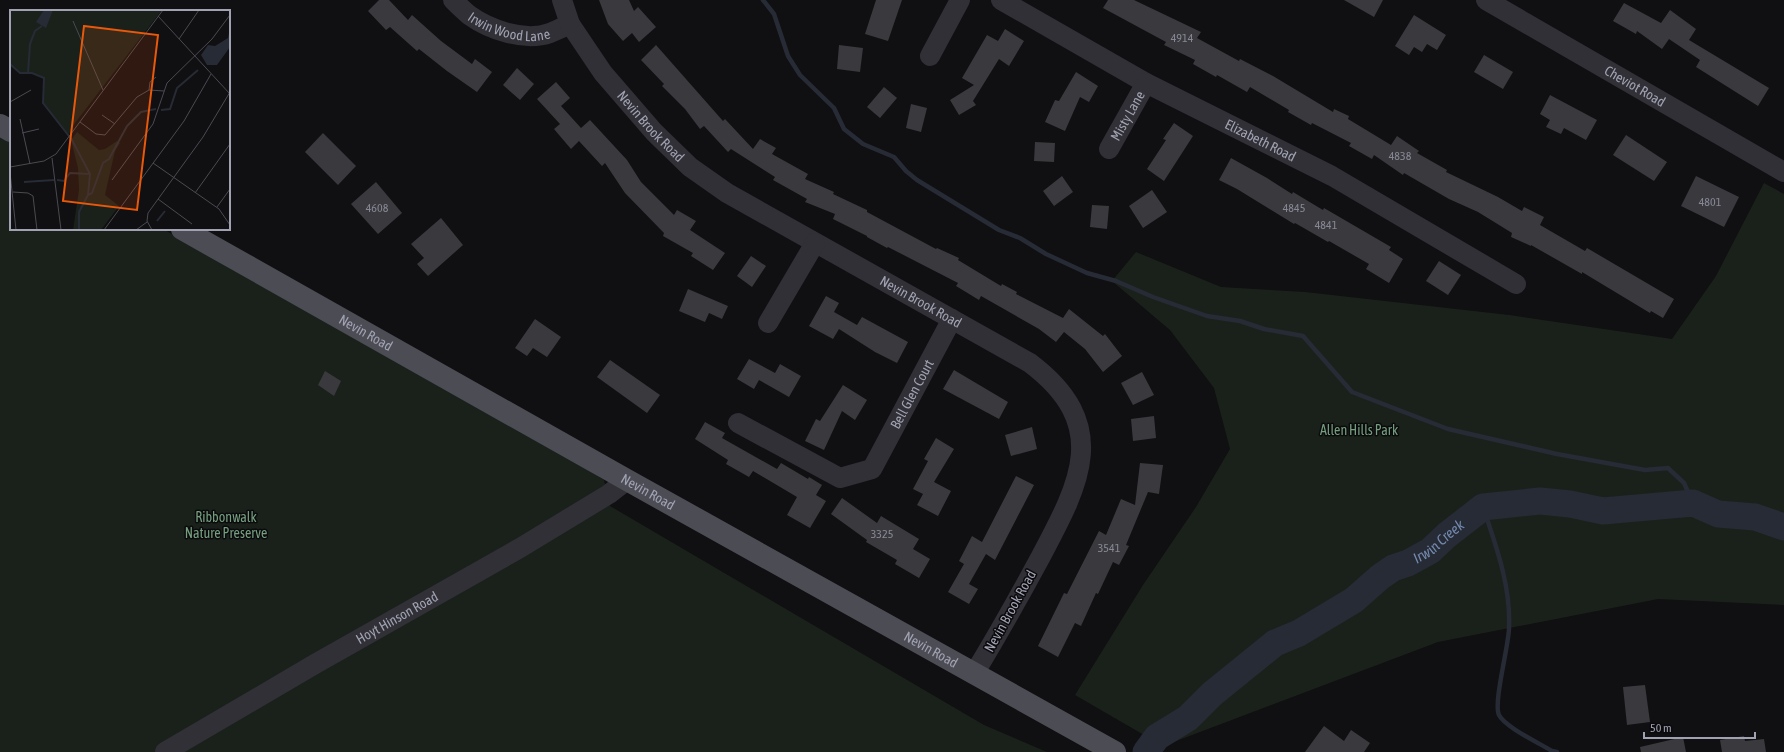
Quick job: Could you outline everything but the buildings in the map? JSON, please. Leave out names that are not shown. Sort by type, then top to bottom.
[{"type":"main road","points":[[0,125],[10,130]]},
{"type":"main road","name":"Nevin Road","points":[[184,230],[626,480],[1115,752]]},
{"type":"street","name":"Irwin Wood Lane","points":[[453,0],[469,14],[488,26],[510,33],[528,36],[549,33],[570,24]]},
{"type":"street","name":"Nevin Brook Road","points":[[562,0],[570,24],[603,73],[654,132],[690,167],[726,192],[1030,363],[1053,382],[1063,393],[1077,420],[1082,450],[1077,480],[1065,511],[1018,600],[974,674]]},
{"type":"street","points":[[930,56],[960,0]]},
{"type":"street","name":"Elizabeth Road","points":[[1001,0],[1146,83],[1332,176],[1516,284]]},
{"type":"street","name":"Cheviot Road","points":[[1486,0],[1784,172]]},
{"type":"street","name":"Misty Lane","points":[[1109,149],[1146,83]]},
{"type":"street","points":[[768,323],[815,243]]},
{"type":"street","name":"Bell Glen Court","points":[[738,423],[840,478],[872,469],[952,319]]},
{"type":"street","name":"Hoyt Hinson Road","points":[[165,752],[315,664],[520,548],[609,494],[626,480]]},
{"type":"green space","name":"Ribbonwalk Nature Preserve","points":[[0,136],[10,142],[10,230],[165,230],[575,462],[604,480],[610,506],[984,725],[1047,752],[0,752]]},
{"type":"green space","name":"Allen Hills Park","points":[[1764,183],[1784,194],[1784,605],[1658,599],[1438,642],[1163,746],[1075,695],[1143,585],[1196,507],[1230,449],[1214,388],[1170,330],[1112,281],[1136,252],[1221,287],[1305,292],[1509,315],[1672,339],[1716,276]]},
{"type":"waterway","points":[[763,0],[774,14],[788,56],[800,75],[834,108],[844,129],[863,144],[894,157],[906,171],[917,180],[999,230],[1020,238],[1046,254],[1087,273],[1116,281],[1153,297],[1207,316],[1240,321],[1264,329],[1303,336],[1352,392],[1448,429],[1557,454],[1645,470],[1668,468],[1684,483],[1693,503]]},
{"type":"waterway","name":"Irwin Creek","points":[[1146,752],[1157,737],[1188,718],[1212,694],[1275,643],[1299,633],[1354,600],[1380,577],[1393,568],[1408,563],[1430,551],[1447,535],[1483,507],[1540,501],[1570,504],[1603,511],[1693,503],[1718,514],[1755,517],[1784,527]]},
{"type":"waterway","points":[[1483,507],[1502,566],[1508,597],[1509,628],[1498,699],[1499,715],[1502,720],[1515,730],[1552,751],[1557,752]]}]
